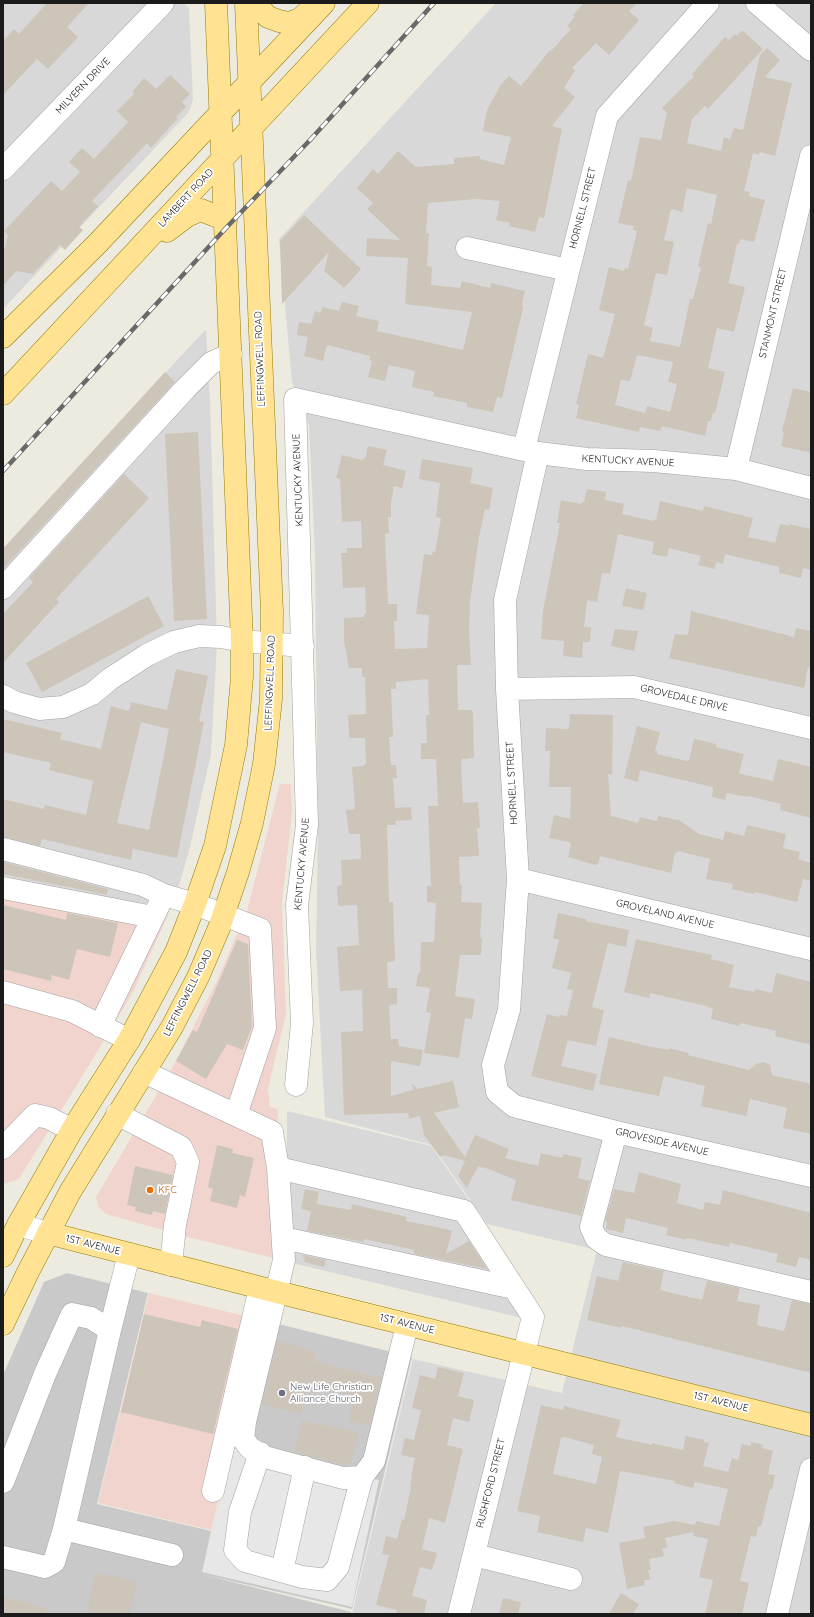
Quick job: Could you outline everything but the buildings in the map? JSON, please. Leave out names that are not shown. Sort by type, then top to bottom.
[{"type":"main road","points":[[3,1256],[10,1223],[72,1130],[129,1040],[176,952],[195,904],[215,846],[236,745],[242,677],[242,641],[216,3]]},
{"type":"main road","name":"LEFFINGWELL ROAD","points":[[3,1324],[48,1233],[118,1114],[172,1027],[198,977],[224,916],[238,872],[252,823],[264,764],[271,699],[272,644],[246,3]]},
{"type":"main road","points":[[258,3],[259,8],[268,17],[279,22],[289,23],[300,19],[318,3]]},
{"type":"main road","points":[[3,337],[97,244],[324,3]]},
{"type":"main road","name":"LAMBERT ROAD","points":[[3,394],[368,3]]},
{"type":"main road","points":[[125,264],[187,216],[201,210],[226,220]]},
{"type":"main road","name":"1ST AVENUE","points":[[48,1233],[407,1325],[811,1425]]},
{"type":"street","name":"MILVERN DRIVE","points":[[3,169],[163,3]]},
{"type":"street","name":"HORNELL STREET","points":[[514,1106],[497,1092],[493,1065],[509,1010],[518,880],[507,689],[505,600],[531,451],[568,270],[607,116],[708,3]]},
{"type":"street","points":[[757,3],[811,50]]},
{"type":"street","name":"STANMONT STREET","points":[[736,470],[811,156]]},
{"type":"street","points":[[467,248],[568,270]]},
{"type":"street","points":[[3,588],[186,388],[211,363],[231,354]]},
{"type":"street","name":"KENTUCKY AVENUE","points":[[296,1085],[302,1023],[297,905],[307,825],[296,399],[531,451],[586,459],[654,461],[736,470],[811,488]]},
{"type":"street","points":[[3,696],[14,702],[40,709],[63,707],[92,694],[110,679],[147,656],[174,642],[199,636],[303,646]]},
{"type":"street","name":"GROVEDALE DRIVE","points":[[507,689],[634,687],[811,728]]},
{"type":"street","points":[[3,849],[143,885],[164,895],[195,904],[260,929],[265,1028],[236,1115]]},
{"type":"street","name":"GROVELAND AVENUE","points":[[518,880],[811,949]]},
{"type":"street","points":[[3,888],[152,917]]},
{"type":"street","points":[[100,1026],[164,895]]},
{"type":"street","points":[[3,992],[72,1011],[129,1040]]},
{"type":"street","points":[[144,1072],[272,1132],[278,1168],[284,1260],[268,1290],[213,1491]]},
{"type":"street","name":"GROVESIDE AVENUE","points":[[514,1106],[616,1132],[811,1176]]},
{"type":"street","points":[[118,1114],[181,1147],[188,1162],[175,1225],[171,1265]]},
{"type":"street","points":[[3,1148],[35,1115],[48,1118],[72,1130]]},
{"type":"street","points":[[616,1132],[591,1227],[596,1238],[606,1245],[811,1292]]},
{"type":"street","points":[[278,1168],[464,1211],[514,1288]]},
{"type":"street","name":"1ST AVENUE","points":[[10,1223],[48,1233]]},
{"type":"street","points":[[282,1238],[514,1288]]},
{"type":"street","points":[[3,1557],[45,1567],[54,1562],[64,1529],[129,1254]]},
{"type":"street","name":"RUSHFORD STREET","points":[[459,1614],[522,1353],[533,1316],[514,1288]]},
{"type":"street","points":[[268,1290],[243,1439],[250,1448],[260,1453],[305,1468],[343,1478],[362,1477]]},
{"type":"street","points":[[3,1482],[45,1374],[72,1314],[91,1318],[110,1330]]},
{"type":"street","points":[[260,1453],[240,1512],[235,1550],[245,1561],[302,1577],[327,1580],[338,1567],[362,1477],[374,1461],[407,1325]]},
{"type":"street","points":[[282,1571],[305,1468]]},
{"type":"street","points":[[777,1614],[802,1553],[811,1469]]},
{"type":"street","points":[[64,1529],[172,1555]]},
{"type":"street","points":[[474,1555],[571,1579]]},
{"type":"shaded area","points":[[3,3],[183,3],[189,8],[193,100],[188,113],[3,309]]},
{"type":"shaded area","points":[[496,3],[811,3],[811,1614],[352,1614],[413,1359],[562,1393],[597,1250],[487,1224],[432,1145],[325,1117],[316,950],[318,826],[315,554],[309,425],[292,382],[279,239]]},
{"type":"shaded area","points":[[206,329],[210,401],[217,643],[211,754],[189,851],[179,885],[168,914],[141,902],[139,909],[3,876],[3,548]]},
{"type":"shaded area","points":[[280,784],[291,784],[292,812],[282,902],[286,1015],[268,1088],[270,1107],[278,1109],[273,1258],[192,1238],[106,1214],[98,1206],[96,1197],[170,1072],[217,981],[247,911]]},
{"type":"shaded area","points":[[3,877],[139,910],[142,904],[168,915],[133,992],[97,1052],[19,1179],[3,1184]]},
{"type":"shaded area","points":[[287,1111],[431,1146],[486,1224],[543,1323],[292,1263],[287,1216]]},
{"type":"shaded area","points":[[67,1273],[148,1293],[97,1504],[211,1531],[203,1569],[262,1320],[412,1357],[352,1609],[201,1574],[351,1612],[351,1614],[3,1614],[3,1375],[44,1282]]},
{"type":"shaded area","points":[[149,1293],[261,1320],[211,1530],[98,1503]]},
{"type":"shaded area","points":[[232,1448],[379,1480],[352,1607],[202,1572]]},
{"type":"railway","points":[[3,471],[226,228],[311,139],[434,3]]},
{"type":"place","name":"KFC","points":[[150,1190]]},
{"type":"place","name":"New Life Christian Alliance Church","points":[[282,1393]]}]
